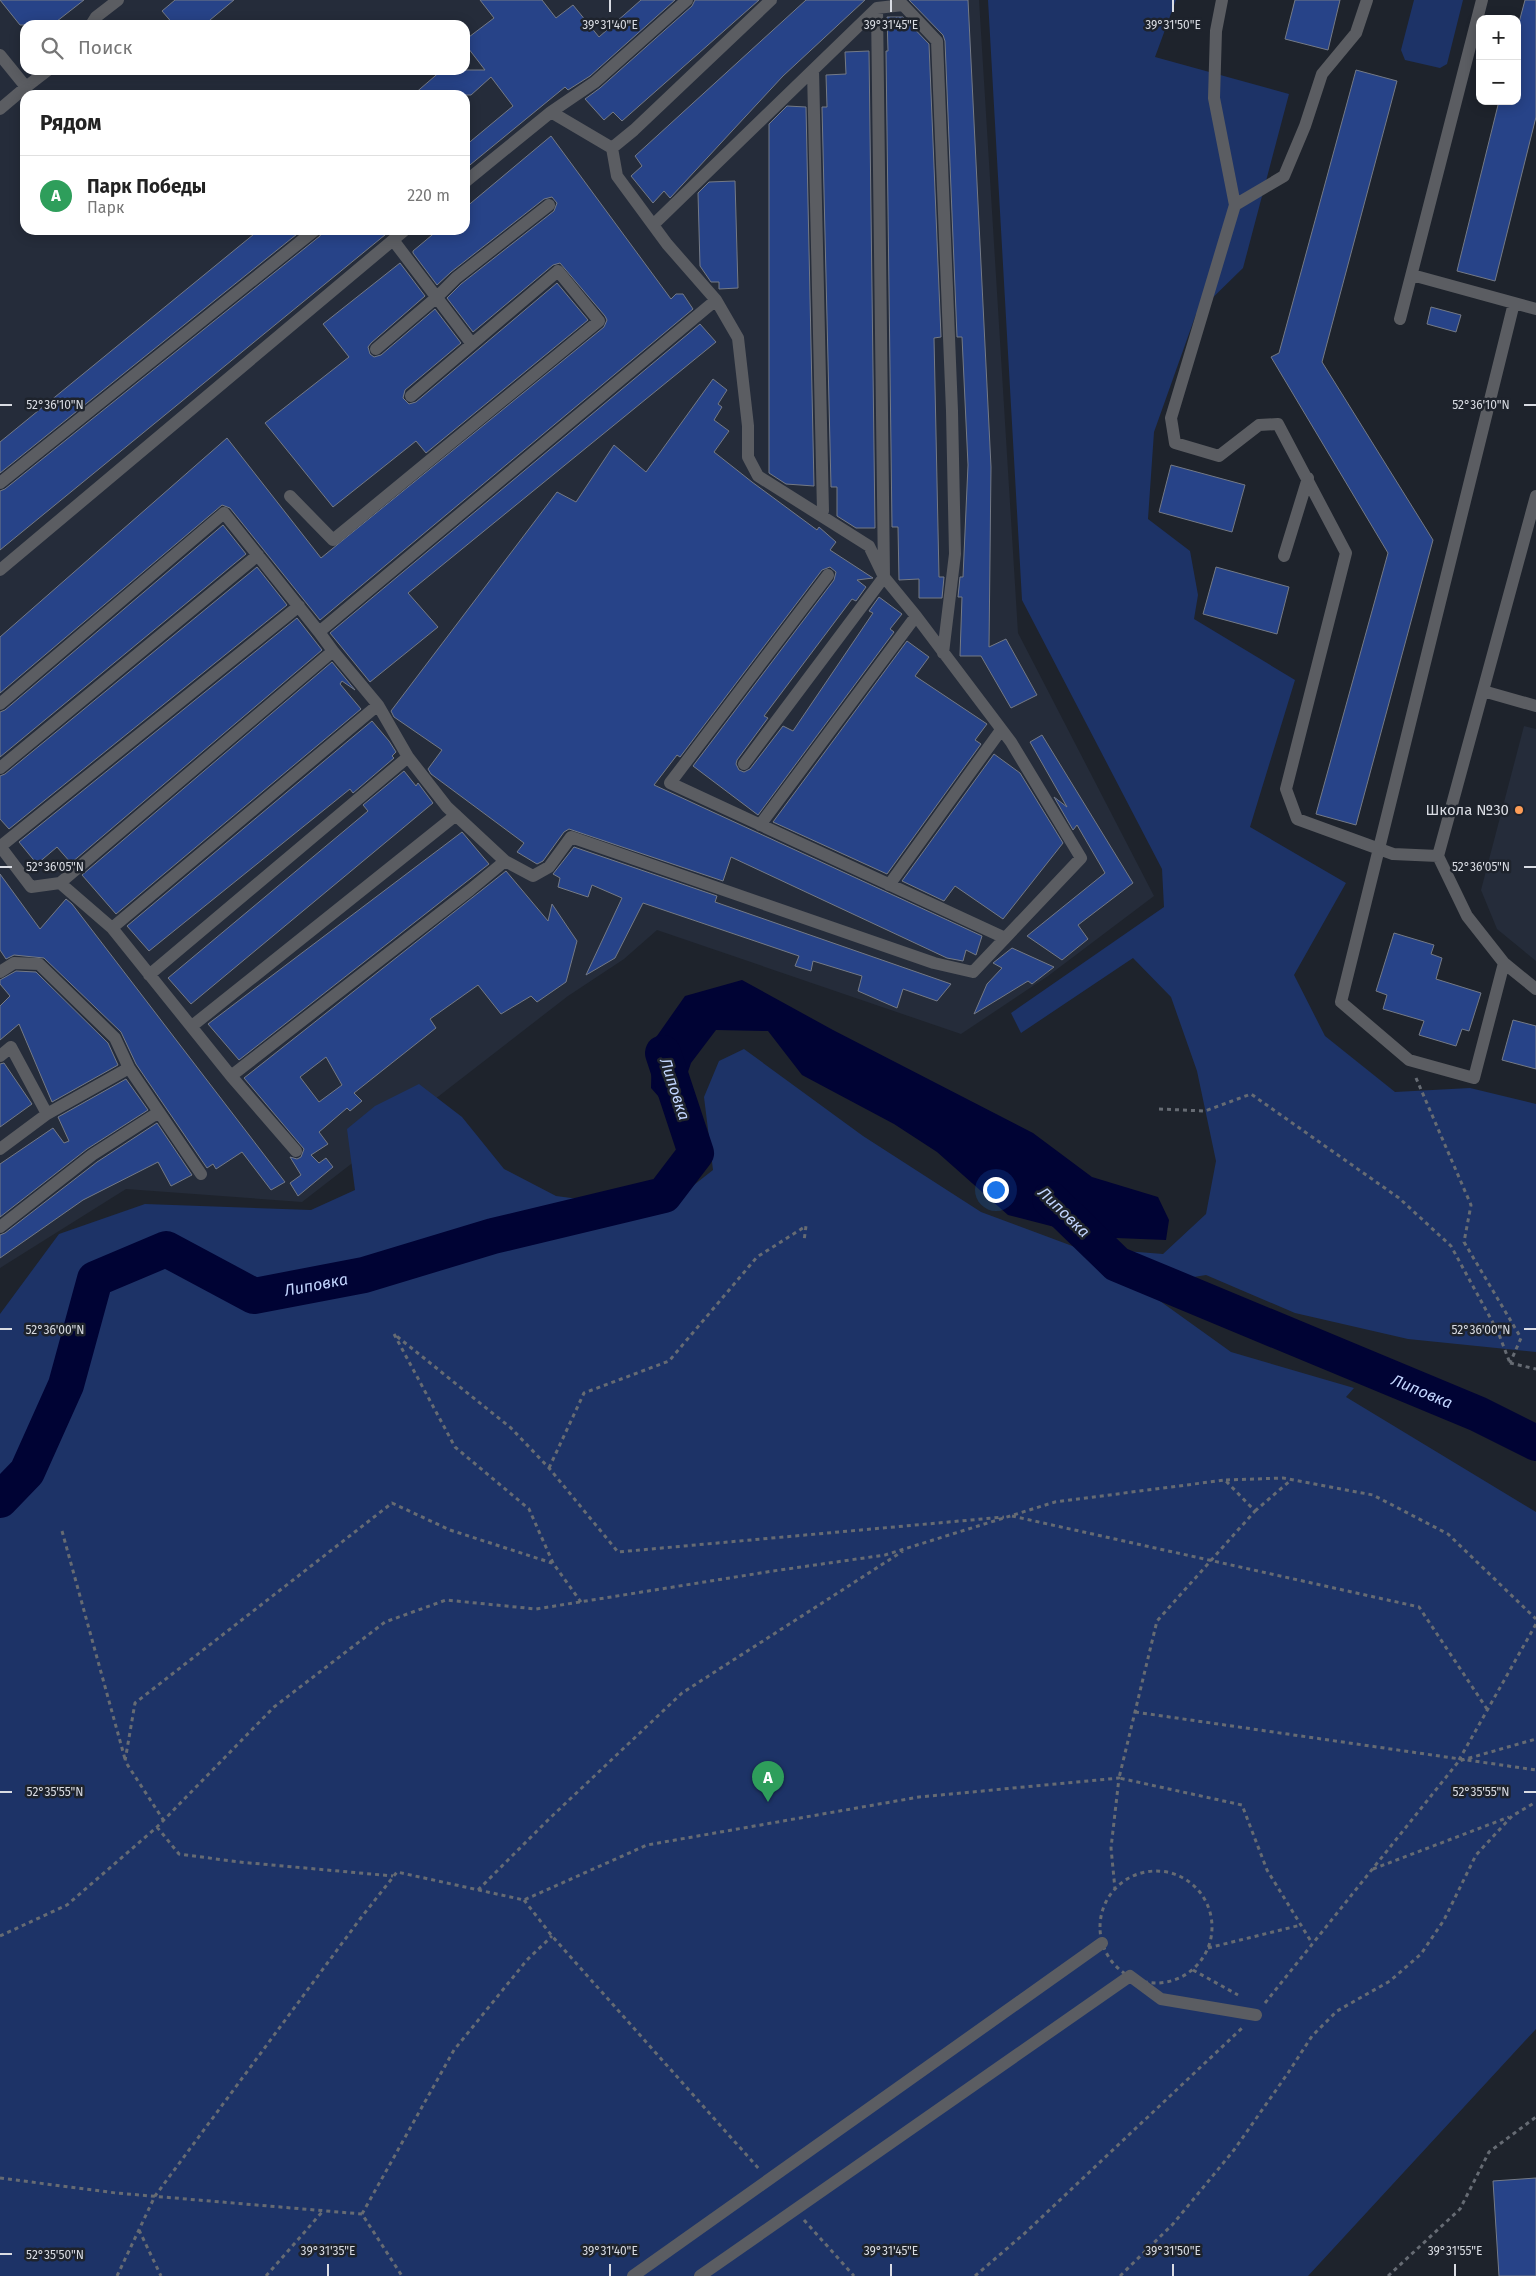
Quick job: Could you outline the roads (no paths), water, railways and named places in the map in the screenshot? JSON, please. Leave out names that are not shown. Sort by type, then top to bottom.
[{"type":"street","points":[[94,20],[118,0]]},
{"type":"street","points":[[470,178],[551,112],[595,82],[687,0]]},
{"type":"street","points":[[612,148],[634,130],[771,0]]},
{"type":"street","points":[[1222,0],[1216,31],[1214,98],[1235,205],[1171,418],[1175,443],[1220,456],[1259,425],[1278,424],[1346,553],[1286,789],[1297,819],[1393,854],[1438,856]]},
{"type":"street","points":[[1235,205],[1284,176],[1305,126],[1322,74],[1356,33],[1367,0]]},
{"type":"street","points":[[1400,319],[1482,0]]},
{"type":"street","points":[[653,225],[878,8],[903,5],[937,41],[952,411],[955,554],[943,653]]},
{"type":"street","points":[[744,764],[884,577],[878,8]]},
{"type":"street","points":[[0,54],[26,87]]},
{"type":"street","points":[[813,70],[823,511]]},
{"type":"street","points":[[22,90],[42,75]]},
{"type":"street","points":[[0,108],[20,92]]},
{"type":"street","points":[[0,704],[224,513],[378,705],[408,757],[447,807],[505,861],[533,876],[550,867],[571,837],[934,964],[973,972],[1081,858],[1001,730],[916,616],[884,577],[869,546],[758,476],[748,457],[748,426],[738,338],[716,300],[667,244],[617,176],[612,148],[551,112]]},
{"type":"street","points":[[376,349],[437,297],[456,278],[549,205]]},
{"type":"street","points":[[0,483],[309,235]]},
{"type":"street","points":[[0,570],[399,235]]},
{"type":"street","points":[[393,240],[472,344]]},
{"type":"street","points":[[290,496],[333,540],[598,321],[558,271],[411,396]]},
{"type":"street","points":[[1412,275],[1536,309]]},
{"type":"street","points":[[319,632],[716,300]]},
{"type":"street","points":[[1504,963],[1474,1078],[1409,1060],[1341,1002],[1514,303]]},
{"type":"street","points":[[1284,556],[1308,478]]},
{"type":"street","points":[[1536,496],[1438,856],[1467,916],[1504,963],[1536,989]]},
{"type":"street","points":[[0,768],[258,555]]},
{"type":"street","points":[[828,575],[670,783],[1005,938]]},
{"type":"street","points":[[299,606],[0,846],[31,886],[60,883],[333,651]]},
{"type":"street","points":[[760,825],[916,616]]},
{"type":"street","points":[[1483,691],[1536,706]]},
{"type":"street","points":[[112,928],[378,705]]},
{"type":"street","points":[[890,884],[1001,730]]},
{"type":"street","points":[[149,976],[408,757]]},
{"type":"street","points":[[192,1026],[456,815]]},
{"type":"street","points":[[231,1076],[505,861]]},
{"type":"street","points":[[60,883],[112,928],[231,1076],[296,1151]]},
{"type":"street","points":[[0,972],[14,963],[40,964],[115,1038],[130,1068],[201,1174]]},
{"type":"street","points":[[0,1056],[11,1047],[47,1114]]},
{"type":"street","points":[[0,1149],[47,1114],[130,1068]]},
{"type":"street","points":[[0,1227],[92,1155],[160,1112]]},
{"type":"street","points":[[633,2276],[1102,1943]]},
{"type":"street","points":[[700,2276],[1130,1976],[1161,1999],[1256,2015]]},
{"type":"water","points":[[742,980],[833,1030],[1033,1133],[1092,1177],[1158,1197],[1169,1220],[1166,1240],[1116,1238],[1074,1232],[1008,1215],[937,1152],[894,1124],[802,1075],[768,1031],[716,1030],[691,1063],[674,1114],[651,1088],[652,1043],[685,996]]},
{"type":"waterway","name":"Липовка","points":[[0,1500],[27,1472],[66,1385],[95,1279],[166,1249],[254,1296],[364,1275],[493,1236],[664,1195],[696,1153],[663,1053]]},
{"type":"waterway","name":"Липовка","points":[[1050,1199],[1117,1264],[1478,1414],[1536,1443]]},
{"type":"place","name":"Школа №30","points":[[1519,810]]},
{"type":"place","name":"Парк Победы","points":[[768,1802]]}]
